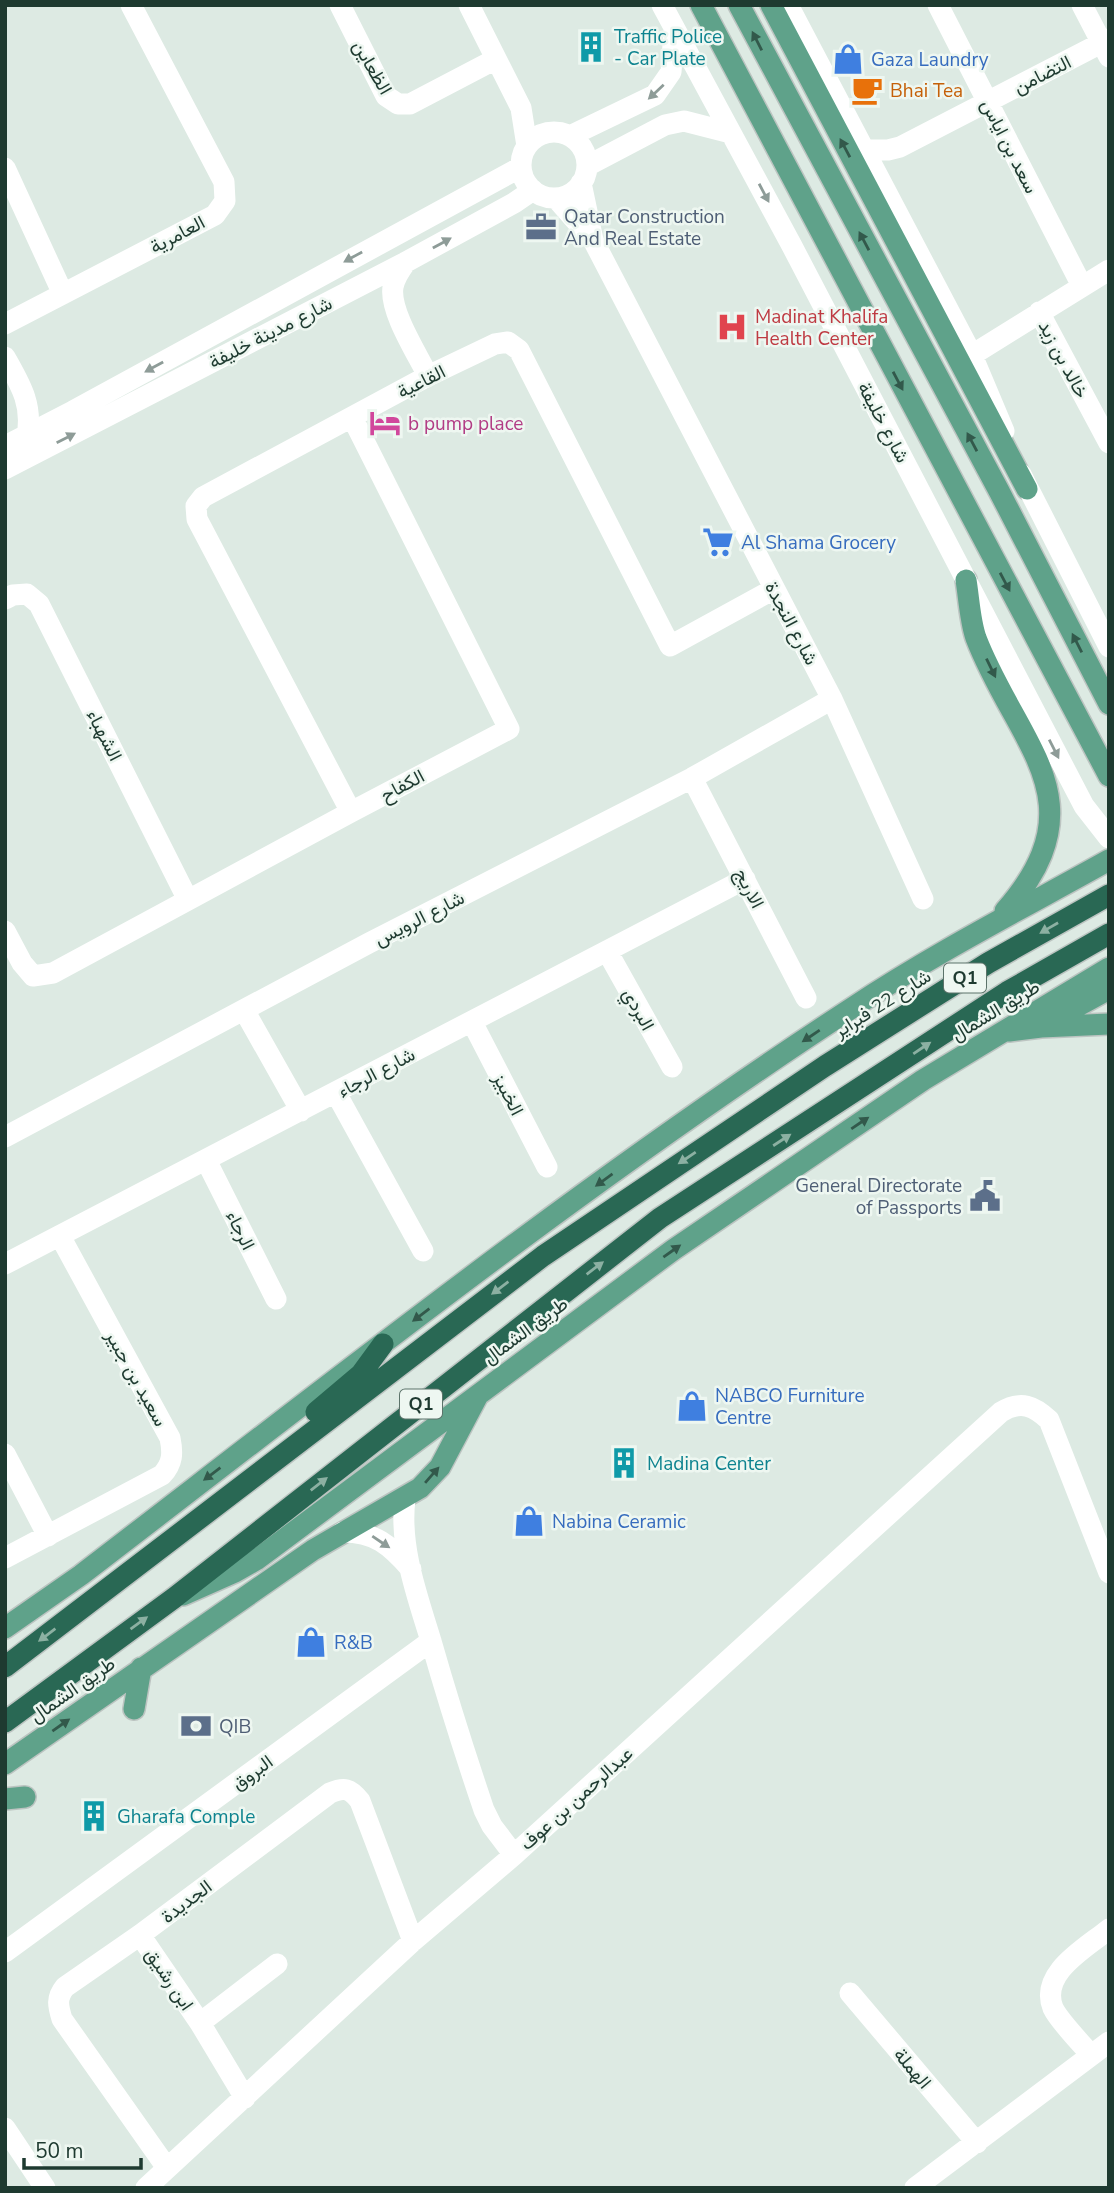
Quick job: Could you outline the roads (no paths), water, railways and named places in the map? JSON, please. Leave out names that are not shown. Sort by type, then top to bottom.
[{"type":"highway","name":"شارع 22 فبراير","points":[[160,1549],[543,1256],[825,1066],[988,963],[1109,892]]},
{"type":"highway","name":"طريق الشمال","points":[[5,1722],[174,1598],[660,1218],[1007,992],[1109,934]]},
{"type":"highway","points":[[160,1549],[188,1516],[353,1381],[383,1344]]},
{"type":"highway","name":"Q1","points":[[5,1667],[160,1549]]},
{"type":"main road","name":"شارع خليفة","points":[[701,5],[1109,776]]},
{"type":"main road","points":[[738,5],[999,491],[1109,704]]},
{"type":"main road","points":[[771,5],[1027,489]]},
{"type":"main road","points":[[965,580],[975,636],[1046,780],[1051,809],[1048,839],[1036,870],[1023,890],[994,923]]},
{"type":"main road","points":[[5,1628],[81,1575],[538,1228],[777,1058],[927,961],[1109,860]]},
{"type":"main road","points":[[1085,873],[1109,873]]},
{"type":"main road","points":[[1085,873],[1109,892]]},
{"type":"main road","name":"طريق الشمال","points":[[5,1764],[313,1550],[420,1488],[440,1466],[479,1393],[673,1250],[923,1080],[1109,968]]},
{"type":"main road","points":[[1041,1027],[1109,989]]},
{"type":"main road","points":[[1000,1032],[1109,1024]]},
{"type":"main road","points":[[174,1598],[256,1560],[479,1393]]},
{"type":"main road","points":[[225,1576],[245,1576],[261,1572],[313,1550]]},
{"type":"main road","points":[[134,1709],[141,1668]]},
{"type":"street","name":"العامرية","points":[[5,324],[215,215],[225,201],[224,182],[131,5]]},
{"type":"street","name":"الظعاين","points":[[340,5],[386,96],[398,104],[411,104],[496,59]]},
{"type":"street","points":[[469,5],[521,108],[527,184],[533,190],[556,198],[570,193],[584,174],[664,125],[684,121],[731,133]]},
{"type":"street","name":"شارع خليفة","points":[[662,5],[792,246],[1084,806],[1109,838]]},
{"type":"street","points":[[788,5],[972,355],[1027,489],[1109,647]]},
{"type":"street","name":"سعد بن اياس","points":[[938,5],[1082,286]]},
{"type":"street","points":[[1082,5],[1106,46]]},
{"type":"street","points":[[524,157],[543,134],[562,134],[655,95],[671,72],[674,29]]},
{"type":"street","name":"التضامن","points":[[864,150],[900,147],[987,102],[1106,46]]},
{"type":"street","points":[[521,108],[580,145],[584,174]]},
{"type":"street","points":[[881,182],[887,163],[900,147]]},
{"type":"street","name":"شارع مدينة خليفة","points":[[5,446],[73,411],[524,157]]},
{"type":"street","points":[[5,168],[63,294]]},
{"type":"street","name":"شارع النجدة","points":[[584,174],[593,240]]},
{"type":"street","name":"شارع مدينة خليفة","points":[[5,470],[406,262],[533,190]]},
{"type":"street","name":"شارع النجدة","points":[[556,198],[593,240],[832,699],[923,899]]},
{"type":"street","points":[[406,262],[397,275],[393,290],[394,305],[428,376]]},
{"type":"street","points":[[972,355],[1109,270]]},
{"type":"street","points":[[351,290],[367,289],[382,295],[394,305]]},
{"type":"street","name":"خالد بن زيد","points":[[1039,312],[1108,440]]},
{"type":"street","name":"القاعية","points":[[351,811],[197,519],[196,506],[203,497],[428,376],[495,344],[508,342],[519,350],[670,646],[774,589]]},
{"type":"street","points":[[5,357],[25,394],[29,421],[27,435]]},
{"type":"street","points":[[25,394],[56,410],[73,411]]},
{"type":"street","name":"الكفاح","points":[[5,931],[22,963],[33,975],[53,973],[351,811],[509,730],[352,417]]},
{"type":"street","name":"الشهباء","points":[[5,599],[13,595],[27,594],[39,604],[188,900]]},
{"type":"street","name":"شارع الرويس","points":[[5,1137],[692,778],[832,699]]},
{"type":"street","name":"الاريج","points":[[692,778],[806,998]]},
{"type":"street","name":"شارع الرجاء","points":[[5,1264],[745,879]]},
{"type":"street","name":"البردي","points":[[607,951],[672,1067]]},
{"type":"street","points":[[244,1010],[301,1111]]},
{"type":"street","name":"الخبيز","points":[[472,1022],[547,1167]]},
{"type":"street","points":[[336,1093],[424,1251]]},
{"type":"street","name":"الرجاء","points":[[206,1160],[276,1299]]},
{"type":"street","name":"سعيد بن جبير","points":[[5,1558],[162,1475],[169,1468],[172,1458],[170,1438],[60,1236]]},
{"type":"street","name":"عبدالرحمن بن عوف","points":[[146,2188],[413,1941],[514,1855],[1007,1408],[1035,1408],[1049,1420],[1109,1573]]},
{"type":"street","points":[[5,1454],[48,1535]]},
{"type":"street","points":[[405,1499],[405,1537],[431,1641],[484,1810],[492,1826],[514,1855]]},
{"type":"street","points":[[343,1532],[375,1537],[411,1569]]},
{"type":"street","name":"البروق","points":[[5,1952],[431,1641]]},
{"type":"street","name":"الجديدة","points":[[167,2168],[62,2019],[58,2008],[58,1995],[65,1987],[140,1935],[330,1793],[342,1788],[352,1791],[360,1801],[413,1941]]},
{"type":"street","points":[[1091,2055],[1054,2008],[1051,1983],[1057,1972],[1109,1929]]},
{"type":"street","name":"ابن رشيق","points":[[140,1935],[200,2022],[246,2098]]},
{"type":"street","name":"ابن رشيق","points":[[200,2022],[277,1964]]},
{"type":"street","name":"الهملة","points":[[850,1993],[976,2143]]},
{"type":"street","points":[[915,2188],[1109,2042]]},
{"type":"street","points":[[5,2128],[45,2188]]},
{"type":"place","name":"Traffic Police - Car Plate","points":[[591,47]]},
{"type":"place","name":"Gaza Laundry","points":[[848,59]]},
{"type":"place","name":"Bhai Tea","points":[[867,90]]},
{"type":"place","name":"Qatar Construction And Real Estate","points":[[541,227]]},
{"type":"place","name":"Madinat Khalifa Health Center","points":[[732,327]]},
{"type":"place","name":"b pump place","points":[[385,423]]},
{"type":"place","name":"Al Shama Grocery","points":[[718,542]]},
{"type":"place","name":"General Directorate of Passports","points":[[985,1196]]},
{"type":"place","name":"NABCO Furniture Centre","points":[[692,1406]]},
{"type":"place","name":"Madina Center","points":[[624,1463]]},
{"type":"place","name":"Nabina Ceramic","points":[[529,1521]]},
{"type":"place","name":"R&B","points":[[311,1642]]},
{"type":"place","name":"QIB","points":[[196,1726]]},
{"type":"place","name":"Gharafa Comple","points":[[94,1816]]}]
